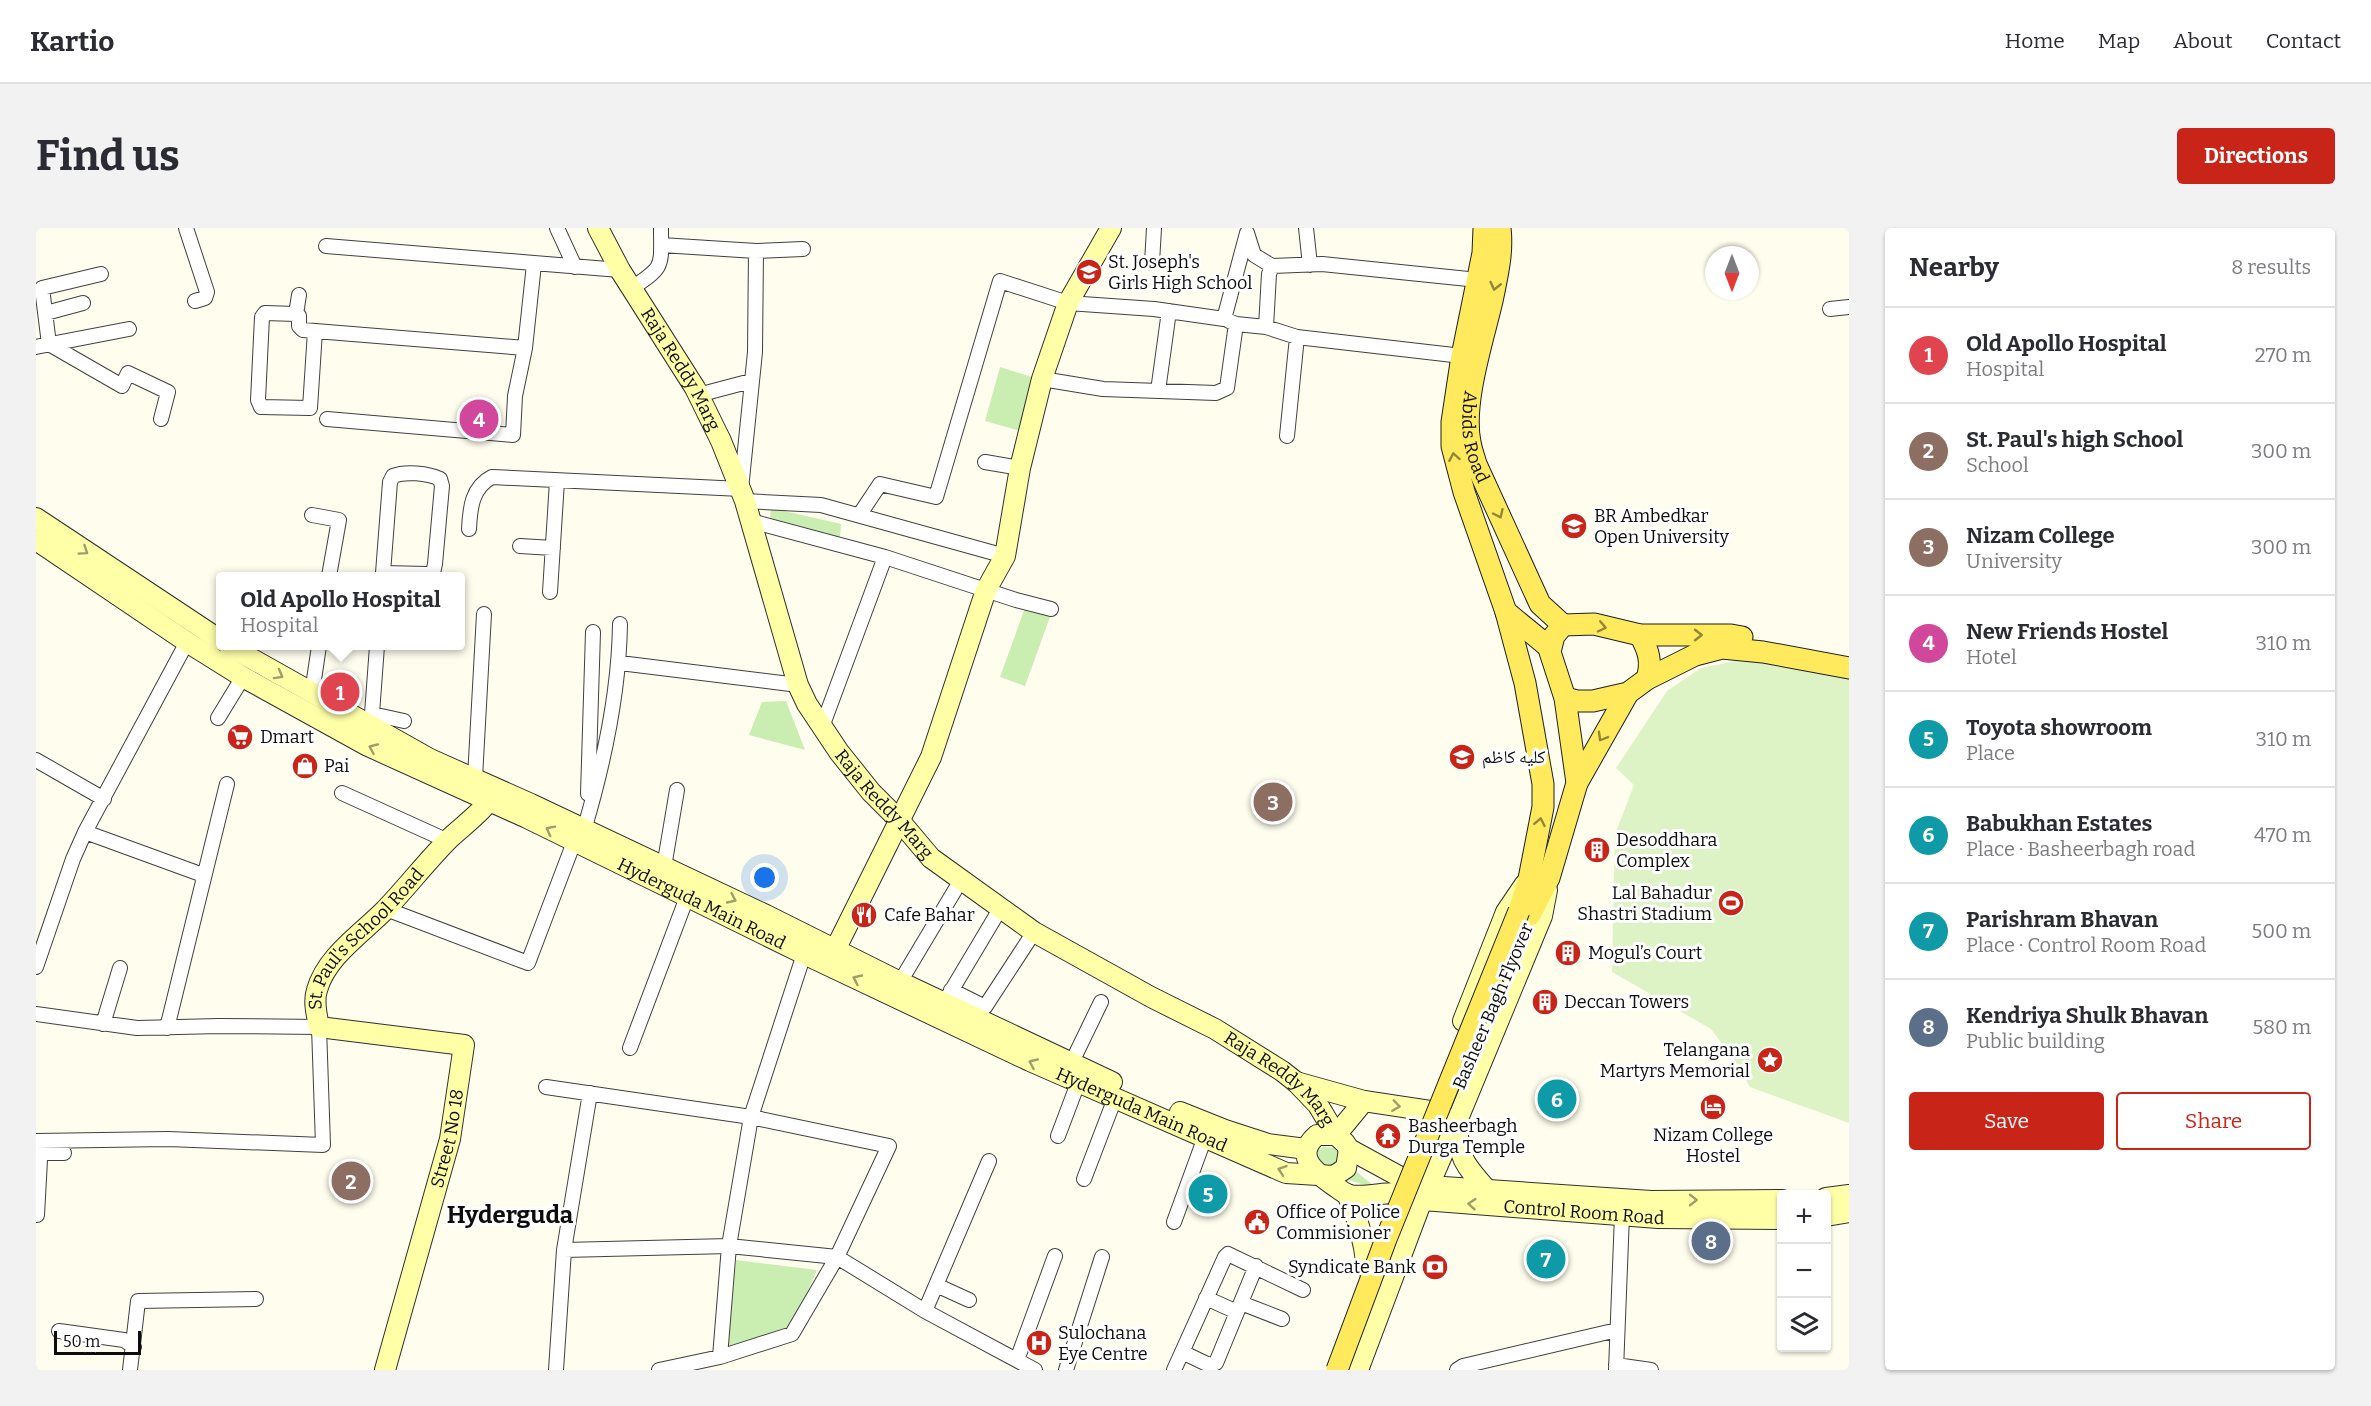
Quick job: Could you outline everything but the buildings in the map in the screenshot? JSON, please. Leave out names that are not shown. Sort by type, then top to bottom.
[{"type":"main road","name":"Raja Reddy Marg","points":[[598,228],[620,270],[698,395],[743,495],[798,685],[807,704],[871,792],[899,820],[931,858],[1000,909],[1034,932],[1151,998],[1215,1029],[1282,1071],[1318,1105],[1342,1142]]},
{"type":"main road","points":[[835,950],[931,757],[986,590],[1005,556],[1020,468],[1042,379],[1068,303],[1111,228]]},
{"type":"main road","points":[[1358,1370],[1426,1193],[1542,916],[1539,879],[1543,784],[1525,683],[1506,612],[1454,457],[1452,423],[1462,356],[1483,253],[1484,228]]},
{"type":"main road","name":"Abids Road","points":[[1500,228],[1502,245],[1499,268],[1468,416],[1470,441],[1476,464],[1540,604],[1563,625]]},
{"type":"main road","points":[[36,518],[216,637]]},
{"type":"main road","name":"Hyderguda Main Road","points":[[36,540],[243,677],[368,746],[582,830],[664,867],[900,982],[948,997],[1071,1064],[1215,1126],[1268,1144],[1306,1149]]},
{"type":"main road","points":[[1506,612],[1550,650],[1565,698],[1577,783]]},
{"type":"main road","points":[[1525,683],[1550,650],[1554,636],[1563,625],[1594,624],[1640,635],[1731,635],[1849,656]]},
{"type":"main road","points":[[1640,635],[1648,650],[1650,660],[1647,679]]},
{"type":"main road","points":[[1565,698],[1576,701],[1593,701],[1628,693],[1647,679],[1695,655],[1722,648],[1763,652],[1849,668]]},
{"type":"main road","name":"Hyderguda Main Road","points":[[238,650],[312,693],[372,721],[430,759],[475,778],[493,795]]},
{"type":"main road","points":[[1327,1370],[1401,1186],[1506,912],[1539,879],[1577,783],[1628,693]]},
{"type":"main road","name":"St. Paul's School Road","points":[[319,1027],[315,1002],[317,990],[325,972],[339,953],[386,909],[393,890],[448,841],[493,795]]},
{"type":"main road","name":"Hyderguda Main Road","points":[[582,830],[687,897],[735,924],[804,954],[1078,1083],[1286,1173],[1322,1177],[1347,1194]]},
{"type":"main road","name":"Basheer Bagh Flyover","points":[[1337,1370],[1389,1230],[1539,879]]},
{"type":"main road","name":"Basheer Bagh Flyover","points":[[1348,1370],[1525,913]]},
{"type":"main road","name":"Street No 18","points":[[319,1027],[464,1045],[450,1139],[385,1370]]},
{"type":"main road","points":[[1296,1082],[1364,1101],[1430,1111],[1457,1122]]},
{"type":"main road","points":[[1364,1101],[1342,1142],[1346,1168],[1334,1176],[1322,1177],[1309,1164],[1306,1149],[1317,1135],[1342,1142],[1401,1186],[1426,1193]]},
{"type":"main road","points":[[1457,1122],[1458,1149],[1461,1156],[1487,1190]]},
{"type":"main road","points":[[1367,1268],[1364,1238],[1358,1217],[1347,1194],[1401,1186]]},
{"type":"main road","name":"Control Room Road","points":[[1426,1193],[1487,1190],[1651,1201],[1777,1200]]},
{"type":"main road","name":"Control Room Road","points":[[1426,1193],[1622,1215],[1777,1219]]},
{"type":"street","points":[[186,228],[207,292],[205,298],[195,301]]},
{"type":"street","points":[[557,228],[575,267]]},
{"type":"street","points":[[632,288],[660,266],[661,228]]},
{"type":"street","points":[[1152,263],[1154,228]]},
{"type":"street","points":[[1306,228],[1310,265]]},
{"type":"street","points":[[1247,230],[1254,255],[1272,266],[1347,266],[1478,280]]},
{"type":"street","points":[[1042,379],[1103,389],[1216,393],[1227,388],[1230,321],[1247,230]]},
{"type":"street","points":[[661,244],[756,251],[803,249]]},
{"type":"street","points":[[326,246],[620,270]]},
{"type":"street","points":[[743,495],[755,352],[756,251]]},
{"type":"street","points":[[327,419],[513,435],[515,396],[525,348],[534,264]]},
{"type":"street","points":[[1266,327],[1269,274],[1272,266]]},
{"type":"street","points":[[43,345],[46,313],[42,288],[101,274]]},
{"type":"street","points":[[860,514],[880,484],[936,497],[1000,281],[1068,303],[1169,311],[1266,327],[1297,337],[1462,356]]},
{"type":"street","points":[[299,295],[296,314],[299,316],[300,328],[525,348]]},
{"type":"street","points":[[46,313],[83,303]]},
{"type":"street","points":[[1830,309],[1849,307]]},
{"type":"street","points":[[1158,391],[1169,311]]},
{"type":"street","points":[[296,314],[265,313],[263,315],[258,400],[261,407],[310,408],[315,331]]},
{"type":"street","points":[[43,345],[129,329]]},
{"type":"street","points":[[1287,436],[1297,337]]},
{"type":"street","points":[[43,345],[122,386],[128,373],[168,392],[161,419]]},
{"type":"street","points":[[698,395],[751,381]]},
{"type":"street","points":[[985,462],[1020,468]]},
{"type":"street","points":[[382,572],[390,482],[393,476],[399,474],[434,476],[440,479],[442,486],[433,572]]},
{"type":"street","points":[[469,529],[474,495],[482,482],[492,477],[743,495],[820,505],[860,514],[1005,556]]},
{"type":"street","points":[[550,592],[556,481]]},
{"type":"street","points":[[312,515],[339,520],[330,572]]},
{"type":"street","points":[[751,520],[885,557],[1051,609]]},
{"type":"street","points":[[520,546],[553,548]]},
{"type":"street","points":[[822,727],[885,557]]},
{"type":"street","points":[[475,778],[484,614]]},
{"type":"street","points":[[386,909],[528,963],[582,830],[604,758],[620,663],[620,624]]},
{"type":"street","points":[[582,830],[593,632]]},
{"type":"street","points":[[36,967],[73,859],[85,832],[187,642]]},
{"type":"street","points":[[312,693],[318,650]]},
{"type":"street","points":[[377,650],[372,721],[404,721]]},
{"type":"street","points":[[620,663],[798,685]]},
{"type":"street","points":[[218,718],[243,677]]},
{"type":"street","points":[[36,760],[104,799]]},
{"type":"street","points":[[167,1028],[227,784]]},
{"type":"street","points":[[664,867],[677,789]]},
{"type":"street","points":[[342,793],[448,841]]},
{"type":"street","points":[[85,832],[203,875]]},
{"type":"street","points":[[900,982],[961,880]]},
{"type":"street","points":[[630,1048],[687,897]]},
{"type":"street","points":[[1000,909],[948,997],[985,1007],[1034,932]]},
{"type":"street","points":[[720,1357],[729,1246],[751,1117],[804,954]]},
{"type":"street","points":[[103,1024],[120,968]]},
{"type":"street","points":[[1071,1064],[1101,1002]]},
{"type":"street","points":[[36,1014],[137,1029],[219,1026],[319,1027]]},
{"type":"street","name":"St. Paul's School Road","points":[[39,1145],[168,1139],[323,1145],[319,1027]]},
{"type":"street","points":[[1058,1136],[1078,1083]]},
{"type":"street","points":[[546,1087],[751,1117],[889,1146],[837,1257],[792,1334],[720,1357],[658,1370]]},
{"type":"street","points":[[556,1370],[564,1250],[590,1093]]},
{"type":"street","points":[[1084,1179],[1115,1098]]},
{"type":"street","points":[[1174,1222],[1205,1137]]},
{"type":"street","points":[[37,1215],[39,1145],[64,1153]]},
{"type":"street","points":[[925,1311],[989,1161]]},
{"type":"street","points":[[1622,1215],[1616,1368],[1651,1370]]},
{"type":"street","points":[[564,1250],[729,1246],[837,1257],[925,1311],[1035,1370]]},
{"type":"street","points":[[1174,1370],[1224,1257],[1228,1254],[1304,1290]]},
{"type":"street","points":[[1017,1360],[1055,1256]]},
{"type":"street","points":[[1066,1370],[1102,1257]]},
{"type":"street","points":[[1182,1352],[1209,1365],[1216,1363],[1257,1266]]},
{"type":"street","points":[[936,1285],[969,1300]]},
{"type":"street","points":[[1206,1298],[1282,1319]]},
{"type":"street","points":[[130,1370],[138,1301],[256,1299]]},
{"type":"street","points":[[1457,1370],[1463,1366],[1617,1330]]},
{"type":"street","points":[[59,1331],[124,1340],[134,1347]]},
{"type":"street","points":[[1514,1370],[1517,1354]]},
{"type":"green space","points":[[1000,367],[1038,379],[1024,432],[985,421]]},
{"type":"green space","points":[[771,508],[841,524],[840,537],[770,518]]},
{"type":"green space","points":[[1026,605],[1051,614],[1025,686],[1000,677]]},
{"type":"green space","name":"Lal Bahadur Shastri Stadium","points":[[1750,658],[1849,679],[1849,1123],[1750,1087],[1735,1061],[1711,1029],[1612,972],[1615,834],[1634,785],[1616,768],[1667,691],[1701,668]]},
{"type":"green space","points":[[786,701],[805,750],[749,735],[762,702]]},
{"type":"green space","points":[[1323,1147],[1336,1148],[1341,1159],[1379,1190],[1331,1176],[1313,1154]]},
{"type":"green space","points":[[736,1260],[817,1270],[791,1329],[728,1347]]},
{"type":"place","name":"St. Joseph's Girls High School","points":[[1089,272]]},
{"type":"place","name":"New Friends Hostel","points":[[479,419]]},
{"type":"place","name":"BR Ambedkar Open University","points":[[1574,526]]},
{"type":"place","name":"Old Apollo Hospital","points":[[340,692]]},
{"type":"place","name":"Dmart","points":[[240,737]]},
{"type":"place","name":"كليه كاظم","points":[[1462,757]]},
{"type":"place","name":"Pai","points":[[305,766]]},
{"type":"place","name":"Nizam College","points":[[1273,802]]},
{"type":"place","name":"Desoddhara Complex","points":[[1597,850]]},
{"type":"place","name":"Lal Bahadur Shastri Stadium","points":[[1731,903]]},
{"type":"place","name":"Cafe Bahar","points":[[864,915]]},
{"type":"place","name":"Mogul’s Court","points":[[1568,953]]},
{"type":"place","name":"Deccan Towers","points":[[1545,1002]]},
{"type":"place","name":"Telangana Martyrs Memorial","points":[[1770,1060]]},
{"type":"place","name":"Babukhan Estates","points":[[1557,1099]]},
{"type":"place","name":"Nizam College Hostel","points":[[1713,1107]]},
{"type":"place","name":"Basheerbagh Durga Temple","points":[[1388,1136]]},
{"type":"place","name":"St. Paul's high School","points":[[351,1181]]},
{"type":"place","name":"Toyota showroom","points":[[1208,1194]]},
{"type":"place","name":"Office of Police Commisioner","points":[[1257,1222]]},
{"type":"place","name":"Kendriya Shulk Bhavan","points":[[1711,1241]]},
{"type":"place","name":"Parishram Bhavan","points":[[1546,1259]]},
{"type":"place","name":"Syndicate Bank","points":[[1435,1267]]},
{"type":"place","name":"Sulochana Eye Centre","points":[[1039,1343]]},
{"type":"district","name":"Hyderguda","points":[[510,1215]]}]
